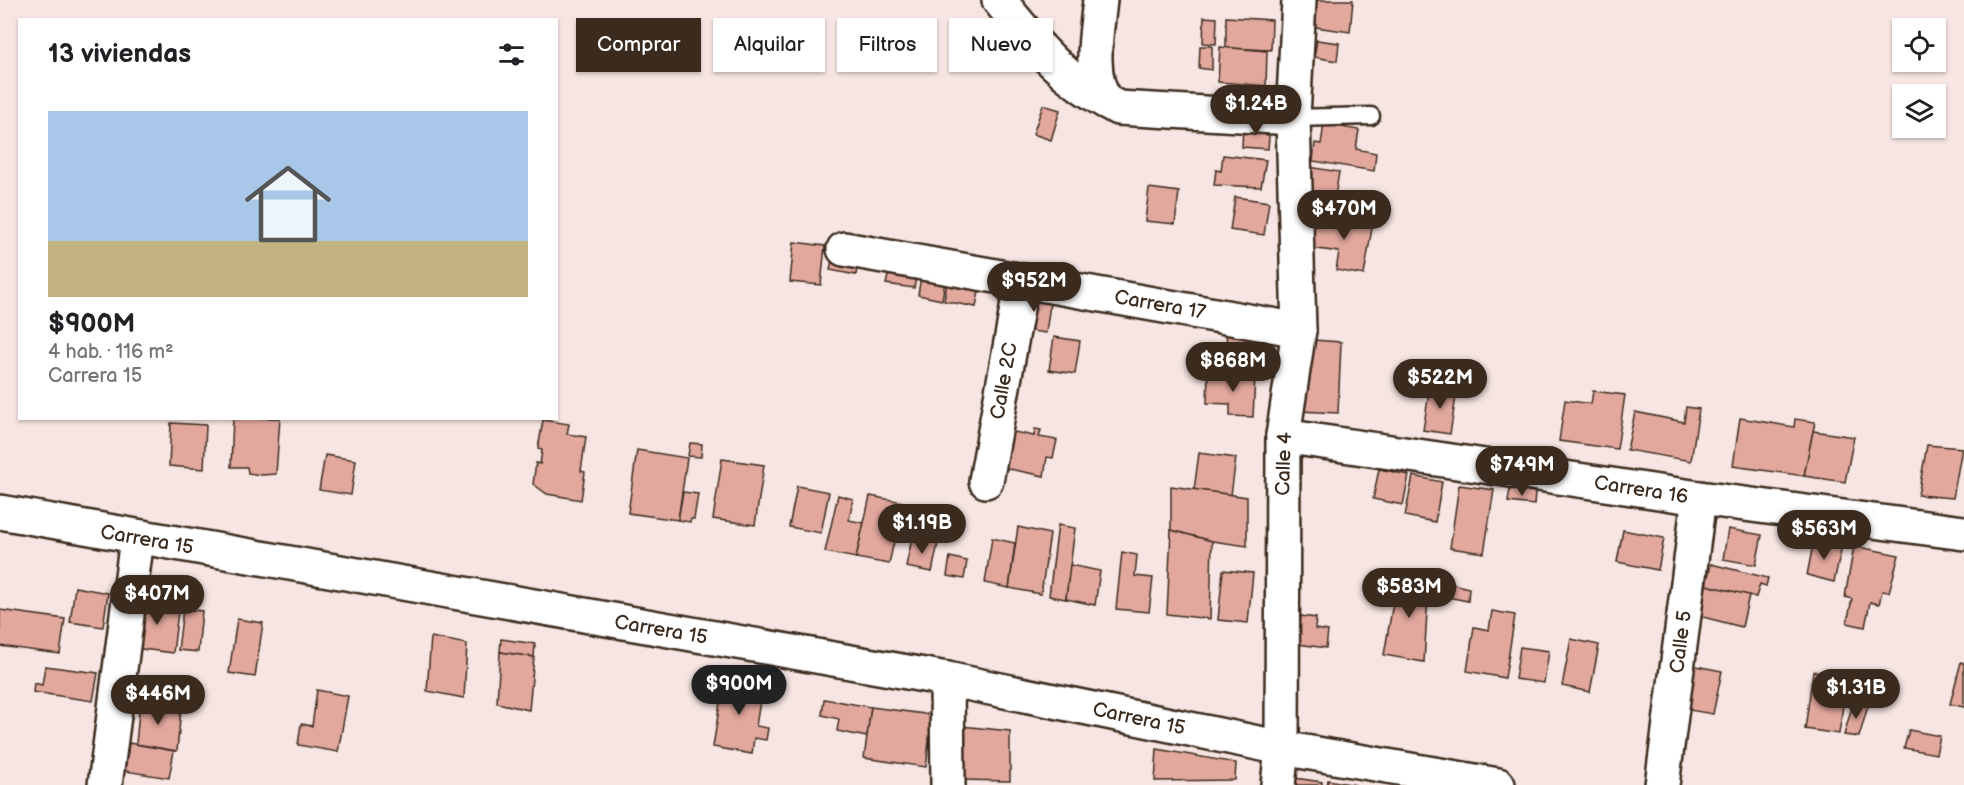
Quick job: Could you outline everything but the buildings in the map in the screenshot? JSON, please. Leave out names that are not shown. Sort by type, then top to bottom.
[{"type":"street","points":[[999,0],[1051,61],[1074,82],[1118,108],[1293,118]]},
{"type":"street","points":[[1100,0],[1096,71],[1099,91],[1105,101]]},
{"type":"street","name":"Calle 4","points":[[1278,785],[1282,748],[1283,436],[1299,330],[1293,118],[1299,0]]},
{"type":"street","name":"Carrera 17","points":[[844,249],[1299,330]]},
{"type":"street","name":"Calle 2C","points":[[986,482],[1022,280]]},
{"type":"street","name":"Carrera 16","points":[[1283,436],[1699,498],[1964,533]]},
{"type":"street","name":"Calle 5","points":[[1662,785],[1699,498]]},
{"type":"street","name":"Carrera 15","points":[[0,512],[137,538],[947,679],[1282,748],[1498,785]]},
{"type":"street","points":[[105,785],[137,538]]},
{"type":"street","points":[[947,679],[948,785]]},
{"type":"lane","points":[[1293,118],[1371,116]]}]
